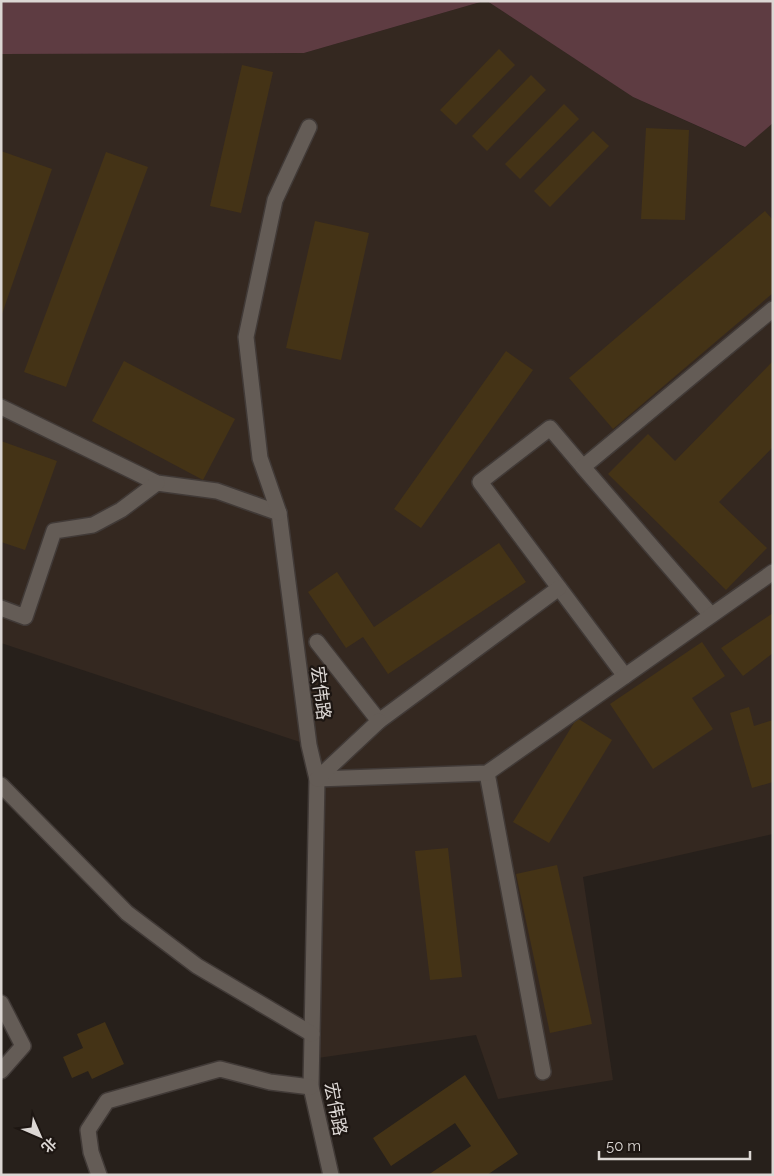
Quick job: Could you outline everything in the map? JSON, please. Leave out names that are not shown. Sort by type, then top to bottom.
[{"type":"street","name":"宏伟路","points":[[309,127],[275,200],[246,337],[260,458],[279,514],[309,745],[317,779],[311,1087],[331,1175]]},
{"type":"street","points":[[583,467],[773,309]]},
{"type":"street","points":[[1,407],[157,483],[217,491],[279,514]]},
{"type":"street","points":[[624,676],[480,482],[550,428],[711,615]]},
{"type":"street","points":[[1,608],[24,617],[54,532],[93,525],[121,510],[157,483]]},
{"type":"street","points":[[317,779],[486,773],[773,572]]},
{"type":"street","points":[[317,779],[379,721],[559,588]]},
{"type":"street","points":[[318,642],[379,721]]},
{"type":"street","points":[[486,773],[543,1072]]},
{"type":"street","points":[[1,785],[127,913],[197,966],[312,1034]]},
{"type":"street","points":[[1,1003],[23,1046],[1,1070]]},
{"type":"street","points":[[99,1175],[91,1152],[88,1130],[107,1101],[220,1068],[270,1082],[311,1087]]},
{"type":"shaded area","points":[[1,1],[484,1],[304,53],[1,54]]},
{"type":"shaded area","points":[[487,1],[633,97],[744,147],[773,123],[773,834],[583,877],[613,1080],[498,1099],[476,1035],[311,1059],[317,779],[309,745],[1,643],[1,54],[304,53]]},
{"type":"shaded area","points":[[487,1],[773,1],[773,123],[745,147],[633,97]]},
{"type":"building","points":[[499,49],[515,65],[456,125],[440,110]]},
{"type":"building","points":[[242,65],[273,72],[241,213],[210,206]]},
{"type":"building","points":[[531,75],[546,90],[487,151],[472,136]]},
{"type":"building","points":[[564,104],[579,119],[520,179],[505,164]]},
{"type":"building","points":[[646,128],[689,130],[685,220],[641,219]]},
{"type":"building","points":[[593,131],[609,146],[550,207],[534,191]]},
{"type":"building","points":[[1,151],[52,169],[2,314],[1,314]]},
{"type":"building","points":[[106,152],[148,167],[66,387],[24,372]]},
{"type":"building","points":[[765,211],[773,220],[773,293],[613,429],[569,378]]},
{"type":"building","points":[[315,221],[369,233],[341,360],[286,348]]},
{"type":"building","points":[[506,351],[533,370],[421,528],[394,509]]},
{"type":"building","points":[[124,361],[235,419],[203,480],[92,421]]},
{"type":"building","points":[[773,361],[773,447],[719,502],[767,548],[726,590],[608,474],[648,434],[675,461]]},
{"type":"building","points":[[1,441],[57,461],[25,550],[1,542]]},
{"type":"building","points":[[499,543],[526,582],[388,674],[363,637],[346,648],[308,592],[337,572],[374,627]]},
{"type":"building","points":[[773,613],[773,653],[743,676],[721,648]]},
{"type":"building","points":[[702,642],[725,676],[692,698],[713,729],[653,769],[610,704]]},
{"type":"building","points":[[749,707],[754,726],[773,720],[773,782],[752,788],[730,713]]},
{"type":"building","points":[[577,718],[612,740],[549,843],[513,822]]},
{"type":"building","points":[[448,848],[462,977],[430,980],[415,851]]},
{"type":"building","points":[[557,865],[592,1024],[550,1033],[516,874]]},
{"type":"building","points":[[105,1022],[124,1064],[92,1079],[88,1071],[72,1078],[63,1057],[83,1048],[77,1034]]},
{"type":"building","points":[[465,1075],[518,1154],[487,1175],[428,1175],[471,1146],[455,1123],[391,1166],[373,1138]]}]
